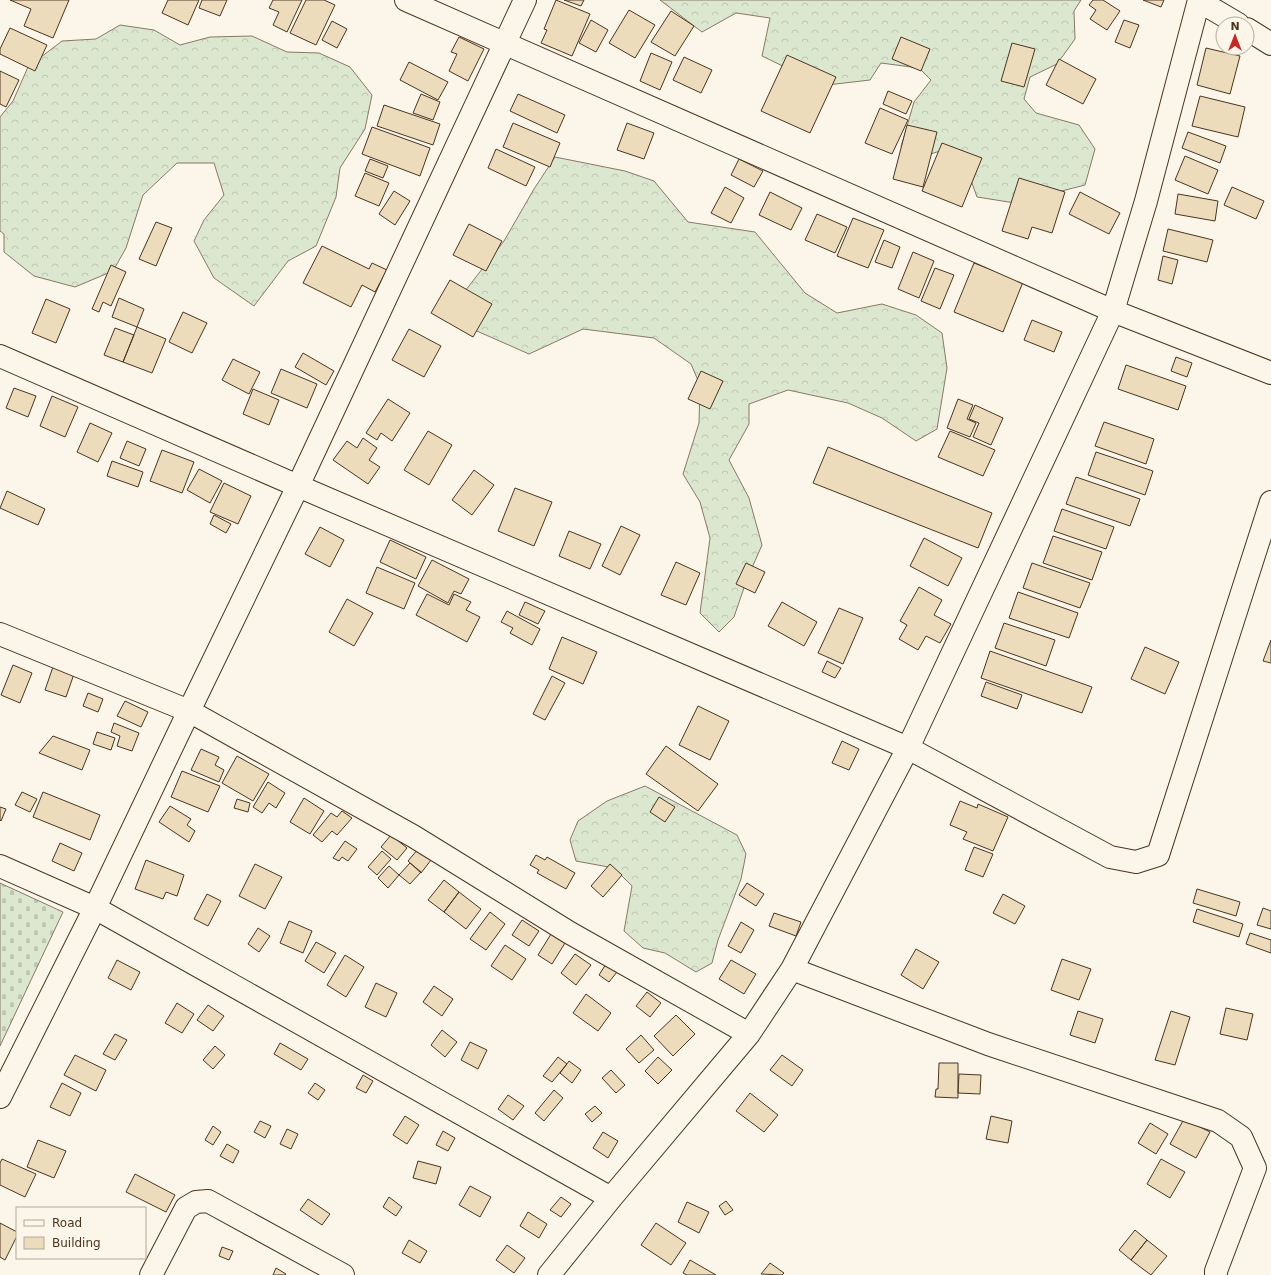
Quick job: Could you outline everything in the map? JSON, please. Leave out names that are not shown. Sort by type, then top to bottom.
[{"type":"street","points":[[406,0],[1113,311],[1271,373]]},
{"type":"street","points":[[0,1096],[95,908],[298,486],[525,0]]},
{"type":"street","points":[[549,1275],[611,1198],[749,1034],[792,969],[908,748],[1113,311],[1146,201],[1199,0],[1225,16]]},
{"type":"street","points":[[1255,34],[1271,44]]},
{"type":"street","points":[[0,356],[298,486],[908,748],[1110,857],[1136,862],[1158,855],[1271,502]]},
{"type":"street","points":[[0,634],[189,710],[413,836],[570,933],[749,1034]]},
{"type":"street","points":[[0,866],[95,908],[611,1198]]},
{"type":"street","points":[[792,969],[988,1044],[1218,1121],[1241,1137],[1256,1168],[1216,1271],[1216,1275]]},
{"type":"street","points":[[151,1275],[186,1208],[196,1202],[208,1201],[343,1275]]},
{"type":"green space","points":[[660,0],[1081,0],[1074,11],[1075,39],[1057,64],[1030,77],[1024,99],[1036,113],[1079,125],[1095,149],[1085,185],[1015,203],[977,197],[968,172],[953,147],[924,156],[901,147],[914,102],[931,80],[919,68],[881,63],[870,80],[827,85],[762,56],[770,18],[736,13],[702,32]]},
{"type":"green space","points":[[120,25],[154,30],[180,45],[210,37],[252,36],[287,52],[319,53],[350,67],[372,95],[365,129],[340,168],[336,197],[316,246],[288,261],[254,306],[214,278],[194,241],[204,220],[224,195],[214,163],[177,163],[143,195],[126,248],[113,271],[75,287],[34,276],[4,252],[4,234],[0,231],[0,117],[13,101],[28,67],[62,41],[96,39]]},
{"type":"green space","points":[[555,157],[625,171],[654,181],[688,222],[755,232],[805,293],[837,313],[882,304],[916,315],[942,333],[947,368],[937,429],[916,441],[882,418],[848,403],[788,390],[749,404],[749,424],[729,460],[749,498],[762,545],[747,579],[734,617],[719,632],[700,613],[710,538],[700,502],[683,474],[699,423],[700,385],[691,364],[654,338],[583,329],[529,354],[470,328],[465,291],[504,241],[534,189]]},
{"type":"green space","points":[[645,786],[737,835],[746,854],[741,879],[718,940],[712,963],[696,972],[665,953],[643,948],[624,931],[632,886],[614,868],[576,861],[570,840],[578,821],[607,801]]},
{"type":"green space","points":[[0,883],[63,912],[0,1046]]},
{"type":"building","points":[[10,0],[69,0],[53,38],[24,26],[31,9]]},
{"type":"building","points":[[168,0],[199,0],[188,25],[162,13]]},
{"type":"building","points":[[202,0],[227,0],[220,16],[199,8]]},
{"type":"building","points":[[273,0],[302,0],[287,32],[273,25],[279,12],[269,8]]},
{"type":"building","points":[[306,0],[324,0],[335,5],[316,45],[290,33]]},
{"type":"building","points":[[556,0],[590,14],[572,56],[541,43],[547,30],[544,29]]},
{"type":"building","points":[[564,0],[584,0],[581,6]]},
{"type":"building","points":[[1093,0],[1103,0],[1120,11],[1107,30],[1090,19],[1096,10],[1089,5]]},
{"type":"building","points":[[1143,0],[1164,0],[1161,7]]},
{"type":"building","points":[[629,10],[655,25],[635,58],[609,43]]},
{"type":"building","points":[[671,11],[694,26],[675,56],[651,42]]},
{"type":"building","points":[[591,20],[608,30],[596,52],[579,43]]},
{"type":"building","points":[[1124,20],[1139,25],[1130,48],[1115,42]]},
{"type":"building","points":[[332,21],[347,29],[337,48],[322,40]]},
{"type":"building","points":[[10,28],[47,45],[35,71],[0,54],[0,49]]},
{"type":"building","points":[[459,37],[484,49],[468,81],[449,71],[457,54],[451,52]]},
{"type":"building","points":[[901,37],[930,49],[921,71],[892,59]]},
{"type":"building","points":[[1012,43],[1035,49],[1024,87],[1001,81]]},
{"type":"building","points":[[1206,48],[1215,50],[1215,56],[1240,56],[1230,94],[1197,85]]},
{"type":"building","points":[[651,53],[672,62],[660,90],[640,81]]},
{"type":"building","points":[[787,55],[836,77],[810,133],[761,111]]},
{"type":"building","points":[[684,57],[712,70],[701,93],[673,80]]},
{"type":"building","points":[[1059,59],[1096,79],[1083,104],[1046,85]]},
{"type":"building","points":[[409,62],[448,82],[438,100],[400,80]]},
{"type":"building","points":[[0,71],[19,80],[6,107],[0,104]]},
{"type":"building","points":[[888,91],[912,101],[906,114],[883,104]]},
{"type":"building","points":[[421,94],[440,102],[433,120],[413,113]]},
{"type":"building","points":[[518,94],[565,115],[557,133],[510,111]]},
{"type":"building","points":[[1200,96],[1245,107],[1238,137],[1192,126]]},
{"type":"building","points":[[384,105],[440,124],[433,145],[377,126]]},
{"type":"building","points":[[880,108],[908,120],[892,154],[865,143]]},
{"type":"building","points":[[513,123],[560,143],[550,167],[503,147]]},
{"type":"building","points":[[627,123],[654,133],[644,159],[617,150]]},
{"type":"building","points":[[907,125],[937,132],[923,187],[893,179]]},
{"type":"building","points":[[372,127],[430,148],[420,176],[362,154]]},
{"type":"building","points":[[1188,132],[1226,146],[1220,163],[1182,148]]},
{"type":"building","points":[[942,143],[982,158],[962,207],[922,191]]},
{"type":"building","points":[[496,149],[535,167],[526,186],[488,168]]},
{"type":"building","points":[[1185,156],[1218,170],[1208,194],[1175,180]]},
{"type":"building","points":[[370,159],[388,166],[383,178],[365,171]]},
{"type":"building","points":[[739,159],[763,171],[754,187],[731,175]]},
{"type":"building","points":[[365,173],[389,183],[379,206],[355,196]]},
{"type":"building","points":[[1019,178],[1065,192],[1052,233],[1032,227],[1028,239],[1002,231]]},
{"type":"building","points":[[725,187],[744,198],[731,223],[711,213]]},
{"type":"building","points":[[1232,187],[1264,201],[1256,219],[1224,205]]},
{"type":"building","points":[[394,191],[410,201],[395,225],[379,214]]},
{"type":"building","points":[[770,192],[802,208],[791,230],[759,215]]},
{"type":"building","points":[[1080,192],[1120,213],[1109,234],[1069,214]]},
{"type":"building","points":[[1178,194],[1218,201],[1215,221],[1175,214]]},
{"type":"building","points":[[817,214],[847,227],[835,253],[805,240]]},
{"type":"building","points":[[853,218],[884,230],[868,268],[837,256]]},
{"type":"building","points":[[156,222],[172,228],[156,266],[139,259]]},
{"type":"building","points":[[469,224],[502,241],[486,271],[453,255]]},
{"type":"building","points":[[1168,229],[1213,240],[1207,262],[1163,251]]},
{"type":"building","points":[[884,240],[900,247],[892,268],[875,262]]},
{"type":"building","points":[[322,246],[369,269],[372,263],[387,270],[375,292],[362,285],[351,307],[303,283]]},
{"type":"building","points":[[913,252],[934,261],[919,298],[898,289]]},
{"type":"building","points":[[1163,256],[1178,260],[1172,284],[1158,280]]},
{"type":"building","points":[[974,263],[1023,282],[1003,332],[954,312]]},
{"type":"building","points":[[111,265],[126,272],[111,306],[103,302],[99,312],[92,309]]},
{"type":"building","points":[[935,268],[954,275],[940,309],[921,301]]},
{"type":"building","points":[[450,280],[492,304],[473,337],[431,313]]},
{"type":"building","points":[[119,298],[144,309],[137,327],[112,317]]},
{"type":"building","points":[[46,299],[70,309],[56,343],[32,333]]},
{"type":"building","points":[[183,312],[207,323],[192,353],[169,342]]},
{"type":"building","points":[[1032,320],[1062,332],[1054,352],[1024,340]]},
{"type":"building","points":[[137,327],[166,339],[152,373],[123,362]]},
{"type":"building","points":[[115,328],[134,335],[123,362],[104,355]]},
{"type":"building","points":[[409,329],[441,346],[424,377],[392,360]]},
{"type":"building","points":[[303,353],[334,371],[326,385],[295,367]]},
{"type":"building","points":[[1176,357],[1192,363],[1187,377],[1171,371]]},
{"type":"building","points":[[233,359],[260,372],[249,394],[222,380]]},
{"type":"building","points":[[1126,365],[1186,386],[1178,410],[1118,389]]},
{"type":"building","points":[[281,369],[317,384],[307,408],[271,393]]},
{"type":"building","points":[[701,371],[723,381],[710,409],[688,399]]},
{"type":"building","points":[[14,388],[36,396],[28,417],[6,408]]},
{"type":"building","points":[[253,389],[279,400],[269,425],[243,414]]},
{"type":"building","points":[[52,396],[78,407],[65,437],[40,426]]},
{"type":"building","points":[[388,399],[410,413],[392,441],[381,433],[377,440],[366,433]]},
{"type":"building","points":[[958,399],[973,405],[967,419],[976,423],[970,437],[947,428]]},
{"type":"building","points":[[975,405],[1003,418],[991,445],[973,437],[979,423],[969,419]]},
{"type":"building","points":[[1104,422],[1154,439],[1146,464],[1095,446]]},
{"type":"building","points":[[90,423],[112,433],[98,462],[77,452]]},
{"type":"building","points":[[428,431],[452,445],[429,485],[404,470]]},
{"type":"building","points":[[950,431],[995,450],[983,476],[938,457]]},
{"type":"building","points":[[363,438],[377,448],[369,460],[380,467],[368,484],[333,460],[347,441],[357,448]]},
{"type":"building","points":[[127,441],[146,449],[139,466],[120,458]]},
{"type":"building","points":[[828,447],[992,513],[978,548],[813,483]]},
{"type":"building","points":[[162,450],[194,462],[182,493],[150,481]]},
{"type":"building","points":[[1096,452],[1153,471],[1145,495],[1088,475]]},
{"type":"building","points":[[112,461],[143,472],[138,487],[107,476]]},
{"type":"building","points":[[199,469],[222,481],[210,503],[187,490]]},
{"type":"building","points":[[474,470],[494,485],[472,515],[452,500]]},
{"type":"building","points":[[1076,477],[1140,499],[1130,526],[1066,504]]},
{"type":"building","points":[[224,483],[251,496],[238,524],[210,512]]},
{"type":"building","points":[[515,488],[552,502],[534,546],[498,531]]},
{"type":"building","points":[[7,491],[45,509],[38,525],[0,508]]},
{"type":"building","points":[[1062,509],[1114,527],[1106,549],[1054,531]]},
{"type":"building","points":[[214,515],[231,524],[226,533],[210,524]]},
{"type":"building","points":[[621,526],[640,535],[620,575],[602,566]]},
{"type":"building","points":[[320,527],[344,540],[330,567],[305,554]]},
{"type":"building","points":[[569,531],[601,544],[590,569],[559,556]]},
{"type":"building","points":[[1053,536],[1102,552],[1092,580],[1043,563]]},
{"type":"building","points":[[924,538],[962,558],[948,586],[910,566]]},
{"type":"building","points":[[390,540],[426,557],[416,579],[380,562]]},
{"type":"building","points":[[432,560],[469,579],[461,594],[454,591],[448,603],[418,586]]},
{"type":"building","points":[[676,562],[700,573],[686,605],[661,595]]},
{"type":"building","points":[[746,563],[765,572],[755,593],[736,584]]},
{"type":"building","points":[[1032,563],[1090,583],[1080,608],[1023,588]]},
{"type":"building","points":[[377,567],[415,583],[404,609],[366,593]]},
{"type":"building","points":[[919,587],[942,600],[934,615],[951,624],[940,643],[926,636],[918,650],[899,639],[907,625],[900,621]]},
{"type":"building","points":[[1018,592],[1078,613],[1069,638],[1009,618]]},
{"type":"building","points":[[427,594],[449,605],[454,594],[471,602],[466,610],[480,617],[467,642],[416,615]]},
{"type":"building","points":[[347,599],[373,613],[354,646],[329,632]]},
{"type":"building","points":[[525,602],[545,611],[538,624],[519,615]]},
{"type":"building","points":[[782,602],[817,622],[804,646],[768,626]]},
{"type":"building","points":[[839,608],[863,618],[843,664],[818,653]]},
{"type":"building","points":[[507,611],[540,629],[532,645],[510,633],[513,628],[501,622]]},
{"type":"building","points":[[1004,623],[1055,640],[1046,666],[995,648]]},
{"type":"building","points":[[562,637],[597,652],[583,684],[549,669]]},
{"type":"building","points":[[1271,640],[1271,663],[1263,661]]},
{"type":"building","points":[[1145,647],[1179,662],[1165,694],[1131,679]]},
{"type":"building","points":[[990,651],[1092,687],[1082,713],[981,678]]},
{"type":"building","points":[[827,661],[841,668],[835,678],[822,672]]},
{"type":"building","points":[[54,664],[75,671],[66,697],[45,690]]},
{"type":"building","points":[[13,665],[32,673],[20,703],[1,695]]},
{"type":"building","points":[[552,676],[565,683],[545,720],[533,714]]},
{"type":"building","points":[[986,682],[1022,695],[1017,709],[981,696]]},
{"type":"building","points":[[88,693],[103,699],[98,712],[83,706]]},
{"type":"building","points":[[125,701],[148,712],[141,727],[117,716]]},
{"type":"building","points":[[698,706],[729,721],[710,760],[679,745]]},
{"type":"building","points":[[114,723],[139,733],[132,751],[117,746],[120,736],[111,732]]},
{"type":"building","points":[[97,732],[115,738],[111,750],[93,744]]},
{"type":"building","points":[[53,736],[90,750],[82,770],[39,753]]},
{"type":"building","points":[[842,741],[859,749],[849,770],[832,763]]},
{"type":"building","points":[[666,746],[718,784],[698,811],[646,774]]},
{"type":"building","points":[[201,749],[219,757],[215,765],[224,770],[219,782],[191,770]]},
{"type":"building","points":[[237,756],[269,774],[253,801],[222,783]]},
{"type":"building","points":[[182,771],[220,786],[208,812],[171,797]]},
{"type":"building","points":[[268,782],[285,793],[276,808],[269,803],[262,813],[253,807]]},
{"type":"building","points":[[22,792],[37,799],[30,812],[15,805]]},
{"type":"building","points":[[43,792],[100,815],[90,840],[33,817]]},
{"type":"building","points":[[659,797],[675,807],[665,822],[650,812]]},
{"type":"building","points":[[304,798],[324,811],[310,834],[290,822]]},
{"type":"building","points":[[237,799],[250,803],[248,812],[234,808]]},
{"type":"building","points":[[960,801],[977,808],[978,804],[1008,817],[993,851],[963,839],[967,832],[950,825]]},
{"type":"building","points":[[170,806],[191,819],[187,825],[195,831],[189,842],[159,822]]},
{"type":"building","points":[[0,807],[6,809],[1,821],[0,820]]},
{"type":"building","points":[[342,811],[352,818],[337,835],[332,831],[322,842],[313,835],[331,813],[337,817]]},
{"type":"building","points":[[391,835],[407,848],[397,860],[381,847]]},
{"type":"building","points":[[345,841],[357,849],[348,861],[342,857],[339,861],[333,858]]},
{"type":"building","points":[[60,843],[82,853],[74,871],[52,861]]},
{"type":"building","points":[[974,847],[993,854],[983,877],[965,870]]},
{"type":"building","points":[[418,849],[431,860],[421,873],[408,861]]},
{"type":"building","points":[[382,851],[391,859],[377,875],[368,867]]},
{"type":"building","points":[[536,855],[545,860],[547,857],[575,873],[566,889],[537,873],[539,870],[530,865]]},
{"type":"building","points":[[146,860],[184,875],[177,896],[166,892],[163,899],[135,889]]},
{"type":"building","points":[[410,863],[421,872],[410,884],[399,875]]},
{"type":"building","points":[[255,864],[282,877],[265,909],[239,896]]},
{"type":"building","points":[[610,864],[622,875],[603,897],[591,886]]},
{"type":"building","points":[[389,866],[399,875],[388,888],[378,878]]},
{"type":"building","points":[[444,880],[459,892],[444,912],[428,900]]},
{"type":"building","points":[[747,883],[764,894],[756,906],[739,895]]},
{"type":"building","points":[[1197,889],[1240,902],[1236,916],[1193,903]]},
{"type":"building","points":[[459,892],[481,909],[466,929],[444,912]]},
{"type":"building","points":[[207,894],[221,901],[208,926],[194,919]]},
{"type":"building","points":[[1003,894],[1025,906],[1015,924],[993,913]]},
{"type":"building","points":[[1263,908],[1271,911],[1271,929],[1257,925]]},
{"type":"building","points":[[1197,909],[1243,924],[1239,937],[1193,922]]},
{"type":"building","points":[[490,912],[505,924],[486,950],[470,939]]},
{"type":"building","points":[[774,913],[801,922],[796,936],[769,926]]},
{"type":"building","points":[[522,920],[539,931],[529,946],[512,935]]},
{"type":"building","points":[[289,921],[312,931],[303,953],[280,943]]},
{"type":"building","points":[[741,922],[754,930],[741,953],[728,946]]},
{"type":"building","points":[[258,928],[270,936],[259,952],[248,944]]},
{"type":"building","points":[[1250,933],[1271,940],[1271,953],[1246,944]]},
{"type":"building","points":[[551,934],[565,943],[552,964],[538,955]]},
{"type":"building","points":[[316,942],[336,953],[324,973],[305,961]]},
{"type":"building","points":[[505,945],[526,959],[512,980],[491,966]]},
{"type":"building","points":[[916,949],[939,962],[923,989],[901,975]]},
{"type":"building","points":[[575,954],[591,965],[576,985],[561,973]]},
{"type":"building","points":[[345,955],[364,967],[346,997],[327,985]]},
{"type":"building","points":[[1062,959],[1091,969],[1079,1000],[1051,990]]},
{"type":"building","points":[[117,960],[140,972],[131,990],[108,978]]},
{"type":"building","points":[[731,960],[756,974],[744,994],[719,979]]},
{"type":"building","points":[[606,964],[617,972],[609,982],[599,975]]},
{"type":"building","points":[[376,983],[397,993],[386,1017],[365,1007]]},
{"type":"building","points":[[434,986],[453,999],[442,1016],[423,1002]]},
{"type":"building","points":[[647,992],[661,1003],[650,1017],[636,1006]]},
{"type":"building","points":[[586,994],[611,1013],[598,1031],[573,1013]]},
{"type":"building","points":[[177,1003],[194,1014],[182,1033],[165,1023]]},
{"type":"building","points":[[208,1005],[224,1016],[213,1031],[197,1020]]},
{"type":"building","points":[[1226,1008],[1253,1014],[1247,1040],[1220,1034]]},
{"type":"building","points":[[1078,1011],[1103,1019],[1095,1043],[1070,1035]]},
{"type":"building","points":[[1171,1011],[1190,1017],[1175,1065],[1155,1060]]},
{"type":"building","points":[[676,1015],[695,1034],[673,1056],[654,1036]]},
{"type":"building","points":[[442,1030],[457,1042],[445,1057],[431,1045]]},
{"type":"building","points":[[115,1034],[127,1040],[115,1060],[103,1054]]},
{"type":"building","points":[[641,1035],[654,1050],[639,1063],[626,1049]]},
{"type":"building","points":[[470,1042],[487,1050],[478,1069],[461,1060]]},
{"type":"building","points":[[280,1043],[308,1059],[301,1070],[274,1054]]},
{"type":"building","points":[[215,1046],[225,1055],[213,1069],[203,1060]]},
{"type":"building","points":[[75,1055],[106,1070],[96,1091],[64,1075]]},
{"type":"building","points":[[782,1055],[803,1070],[792,1086],[770,1070]]},
{"type":"building","points":[[558,1057],[567,1064],[552,1082],[543,1076]]},
{"type":"building","points":[[658,1057],[672,1070],[658,1084],[645,1071]]},
{"type":"building","points":[[569,1061],[581,1070],[572,1083],[560,1073]]},
{"type":"building","points":[[939,1063],[958,1063],[958,1098],[935,1097],[936,1089],[938,1089]]},
{"type":"building","points":[[611,1070],[625,1085],[616,1093],[602,1078]]},
{"type":"building","points":[[959,1074],[981,1075],[980,1094],[958,1093]]},
{"type":"building","points":[[363,1075],[373,1081],[366,1093],[356,1088]]},
{"type":"building","points":[[62,1083],[81,1093],[70,1116],[50,1107]]},
{"type":"building","points":[[315,1083],[325,1090],[318,1100],[308,1093]]},
{"type":"building","points":[[554,1090],[563,1098],[544,1121],[535,1113]]},
{"type":"building","points":[[750,1093],[778,1115],[764,1132],[736,1111]]},
{"type":"building","points":[[508,1095],[524,1106],[513,1120],[498,1109]]},
{"type":"building","points":[[595,1106],[602,1113],[592,1122],[585,1114]]},
{"type":"building","points":[[405,1116],[419,1125],[407,1144],[393,1135]]},
{"type":"building","points":[[991,1116],[1012,1121],[1008,1143],[986,1139]]},
{"type":"building","points":[[1184,1119],[1210,1132],[1196,1158],[1170,1144]]},
{"type":"building","points":[[260,1121],[271,1126],[265,1138],[254,1132]]},
{"type":"building","points":[[1150,1123],[1168,1134],[1156,1154],[1138,1143]]},
{"type":"building","points":[[213,1126],[221,1132],[213,1145],[205,1140]]},
{"type":"building","points":[[287,1129],[298,1134],[291,1149],[280,1144]]},
{"type":"building","points":[[443,1131],[455,1138],[448,1151],[436,1145]]},
{"type":"building","points":[[603,1132],[618,1141],[608,1158],[593,1148]]},
{"type":"building","points":[[38,1140],[66,1151],[54,1178],[27,1167]]},
{"type":"building","points":[[227,1144],[239,1151],[233,1163],[220,1156]]},
{"type":"building","points":[[2,1159],[36,1174],[25,1197],[0,1185],[0,1163]]},
{"type":"building","points":[[1161,1159],[1185,1172],[1170,1198],[1147,1184]]},
{"type":"building","points":[[418,1161],[441,1167],[436,1184],[413,1178]]},
{"type":"building","points":[[135,1174],[175,1195],[166,1212],[126,1192]]},
{"type":"building","points":[[470,1186],[491,1197],[480,1217],[459,1205]]},
{"type":"building","points":[[389,1197],[402,1207],[396,1216],[383,1207]]},
{"type":"building","points":[[561,1197],[571,1204],[561,1217],[550,1210]]},
{"type":"building","points":[[308,1199],[330,1214],[322,1225],[300,1210]]},
{"type":"building","points":[[726,1201],[733,1210],[725,1215],[719,1206]]},
{"type":"building","points":[[687,1202],[709,1212],[699,1233],[678,1222]]},
{"type":"building","points":[[528,1212],[547,1224],[539,1238],[520,1226]]},
{"type":"building","points":[[0,1223],[16,1231],[16,1238],[5,1260],[0,1257]]},
{"type":"building","points":[[656,1223],[686,1243],[671,1265],[641,1245]]},
{"type":"building","points":[[1135,1230],[1147,1240],[1131,1260],[1119,1250]]},
{"type":"building","points":[[409,1240],[427,1251],[420,1263],[402,1253]]},
{"type":"building","points":[[1147,1240],[1167,1256],[1151,1275],[1131,1260]]},
{"type":"building","points":[[507,1245],[525,1258],[514,1273],[496,1260]]},
{"type":"building","points":[[222,1247],[233,1251],[229,1260],[219,1256]]},
{"type":"building","points":[[690,1260],[716,1275],[687,1275],[683,1273]]},
{"type":"building","points":[[770,1263],[784,1273],[782,1275],[761,1274]]},
{"type":"building","points":[[276,1268],[286,1274],[273,1275]]}]
